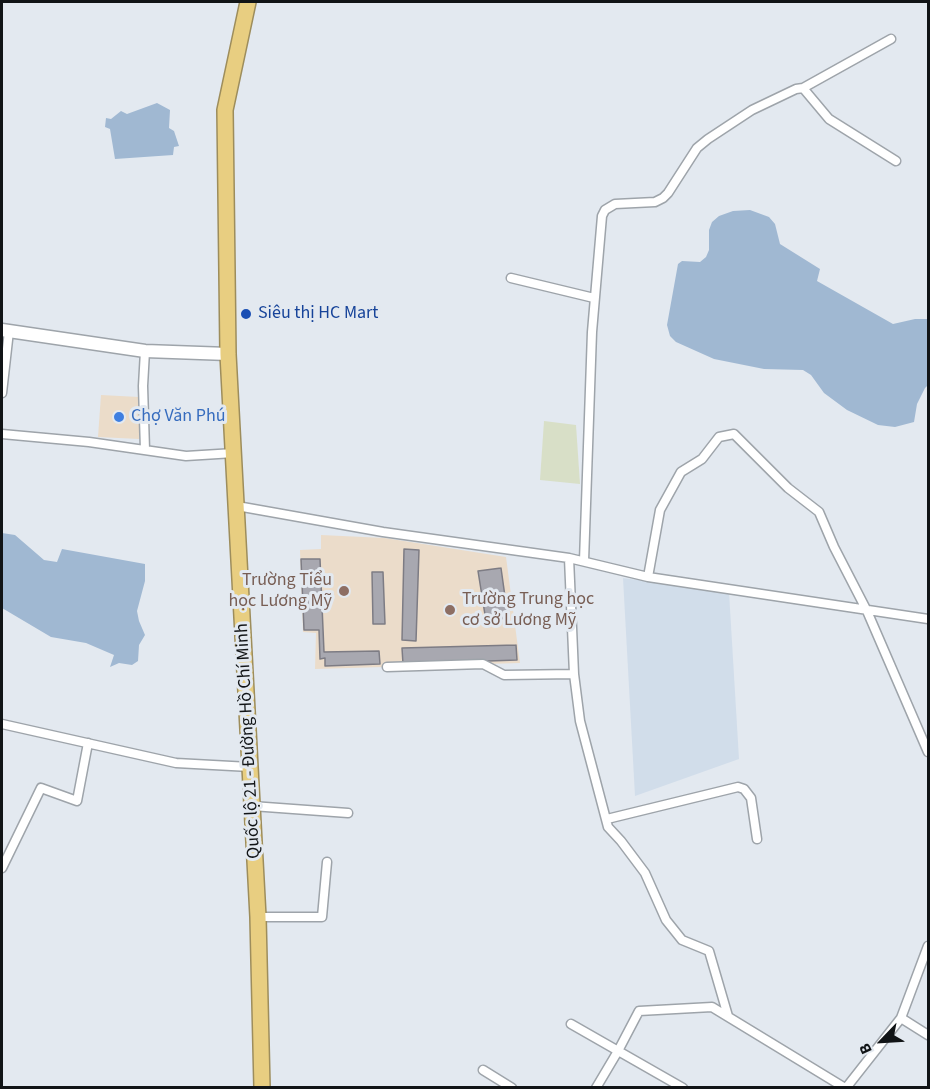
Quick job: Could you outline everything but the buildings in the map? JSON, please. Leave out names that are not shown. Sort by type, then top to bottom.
[{"type":"highway","name":"Quốc lộ 21 - Đường Hồ Chí Minh","points":[[248,2],[225,110],[228,354],[258,917],[262,1088]]},
{"type":"street","points":[[584,561],[594,298],[602,216],[605,210],[615,204],[655,202],[663,198],[668,194],[697,148],[708,139],[752,110],[788,92],[803,88],[891,39]]},
{"type":"street","points":[[803,88],[819,110],[829,119],[896,161]]},
{"type":"street","points":[[511,278],[594,298]]},
{"type":"street","points":[[2,393],[5,330],[145,351],[228,354]]},
{"type":"street","points":[[145,351],[143,386],[145,450]]},
{"type":"street","points":[[2,434],[202,456],[234,453]]},
{"type":"street","points":[[648,577],[660,510],[681,472],[702,459],[719,437],[734,434],[788,488],[819,512],[834,547],[867,610],[928,752]]},
{"type":"street","points":[[237,506],[382,532],[569,558],[648,577],[928,619]]},
{"type":"street","points":[[569,558],[574,674],[580,721],[608,827],[645,873],[666,920],[682,940],[709,951],[728,1016]]},
{"type":"street","points":[[387,667],[483,664],[504,675],[574,674]]},
{"type":"street","points":[[2,724],[176,763],[250,767]]},
{"type":"street","points":[[2,868],[41,788],[77,801],[88,742]]},
{"type":"street","points":[[607,819],[738,787],[744,789],[751,798],[757,839]]},
{"type":"street","points":[[252,806],[348,813]]},
{"type":"street","points":[[258,917],[322,916],[327,862]]},
{"type":"street","points":[[596,1088],[639,1011],[712,1007],[846,1088],[901,1018],[928,946]]},
{"type":"street","points":[[901,1018],[928,1035]]},
{"type":"street","points":[[571,1024],[683,1088]]},
{"type":"street","points":[[483,1070],[512,1088]]},
{"type":"shaded area","name":"Chợ Văn Phú","points":[[101,395],[139,397],[139,439],[98,437]]},
{"type":"shaded area","points":[[321,535],[385,538],[506,557],[520,663],[315,669],[316,633],[303,632],[300,550],[321,549]]},
{"type":"shaded area","points":[[623,578],[729,592],[739,759],[635,796]]},
{"type":"green space","points":[[544,421],[576,425],[580,484],[540,480]]},
{"type":"water","points":[[157,103],[170,110],[169,128],[174,131],[179,146],[174,147],[173,155],[115,159],[110,129],[105,127],[106,118],[111,119],[121,111],[127,114]]},
{"type":"water","points":[[750,210],[769,217],[775,224],[780,244],[820,269],[817,281],[893,324],[915,319],[928,319],[928,385],[917,404],[914,422],[895,427],[878,425],[847,410],[824,393],[811,375],[803,370],[764,369],[714,359],[676,342],[670,336],[667,325],[678,264],[682,261],[700,262],[706,257],[709,250],[709,230],[712,222],[719,216],[733,211]]},
{"type":"water","points":[[2,533],[15,535],[44,560],[57,562],[62,549],[145,564],[145,581],[137,611],[145,635],[139,645],[138,661],[132,665],[119,663],[110,667],[114,655],[86,643],[51,637],[2,608]]},
{"type":"place","name":"Siêu thị HC Mart","points":[[246,314]]},
{"type":"place","name":"Chợ Văn Phú","points":[[119,417]]},
{"type":"place","name":"Trường Tiểu học Lương Mỹ","points":[[344,591]]},
{"type":"place","name":"Trường Trung học cơ sở Lương Mỹ","points":[[450,610]]}]
